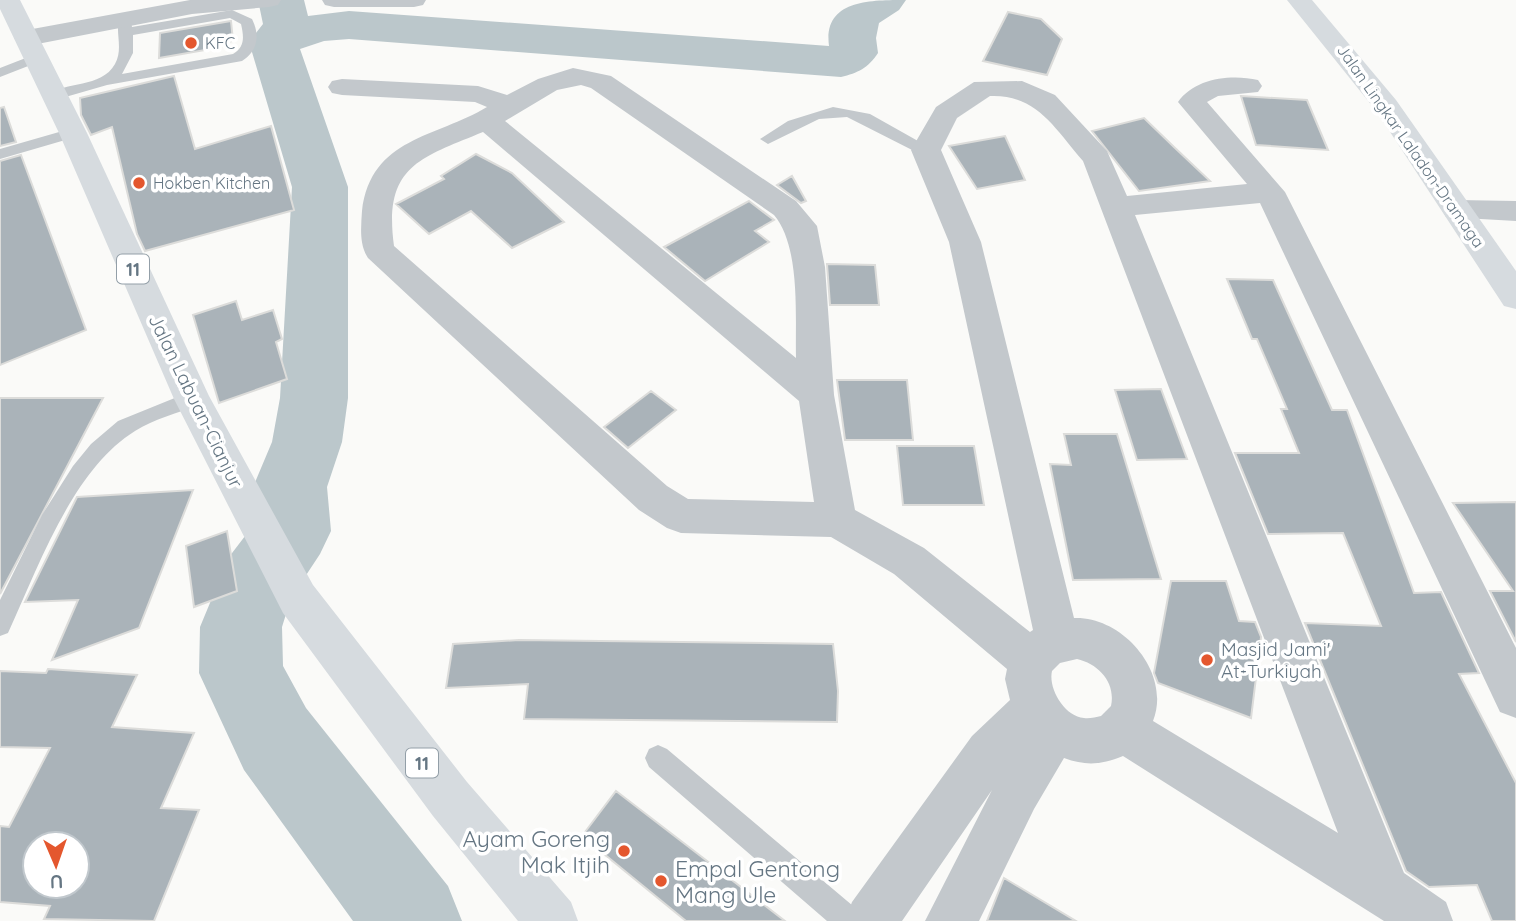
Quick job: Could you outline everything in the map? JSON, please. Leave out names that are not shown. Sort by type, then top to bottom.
[{"type":"main road","name":"Jalan Lingkar Laladon-Dramaga","points":[[1299,0],[1333,36],[1364,76],[1516,297]]},
{"type":"main road","name":"Jalan Labuan-Cianjur","points":[[17,25],[73,133],[192,399],[262,536],[298,599],[434,779],[552,921]]},
{"type":"street","points":[[17,25],[146,0]]},
{"type":"street","points":[[17,25],[125,26],[195,3],[269,0]]},
{"type":"street","points":[[334,0],[414,0]]},
{"type":"street","points":[[837,520],[816,395],[809,267],[801,226],[785,208],[601,82],[587,77],[569,77],[416,152],[386,178],[375,233],[379,250],[653,498],[681,516],[714,519],[837,520],[909,561],[1044,650]]},
{"type":"street","points":[[1248,86],[1211,89],[1197,94],[1192,102],[1270,192],[1516,696]]},
{"type":"street","points":[[342,87],[478,94],[497,100],[494,115]]},
{"type":"street","points":[[1044,650],[1077,638],[1097,643],[1116,656],[1129,673],[1136,694],[1135,713],[1124,730],[1105,740],[1080,740],[1045,718],[1026,684],[1044,650],[965,242],[926,150],[946,113],[984,88],[1022,89],[1045,101],[1097,158],[1386,891]]},
{"type":"street","points":[[494,115],[816,395]]},
{"type":"street","points":[[1117,207],[1270,192]]},
{"type":"street","points":[[1457,210],[1516,211]]},
{"type":"street","points":[[871,921],[989,752],[1045,718]]},
{"type":"street","points":[[951,921],[1017,793],[1045,718]]},
{"type":"street","points":[[1124,730],[1386,891],[1427,921]]},
{"type":"lane","points":[[54,96],[108,80],[237,58],[250,47],[247,22],[232,13],[125,26],[126,53],[120,66],[108,80]]},
{"type":"lane","points":[[0,73],[17,25]]},
{"type":"lane","points":[[768,139],[803,118],[830,111],[851,110],[926,150]]},
{"type":"lane","points":[[0,154],[73,133]]},
{"type":"lane","points":[[0,625],[69,487],[96,453],[119,430],[192,399]]},
{"type":"lane","points":[[657,758],[849,921]]},
{"type":"building","points":[[1008,12],[1041,19],[1062,39],[1047,75],[983,61]]},
{"type":"building","name":"KFC","points":[[231,21],[233,41],[211,45],[211,49],[159,58],[160,33]]},
{"type":"building","points":[[174,76],[195,149],[271,126],[294,210],[145,251],[137,234],[112,127],[91,135],[81,115],[80,98]]},
{"type":"building","points":[[1241,96],[1307,100],[1328,150],[1256,145]]},
{"type":"building","points":[[4,107],[16,142],[0,146],[0,108]]},
{"type":"building","points":[[1144,118],[1210,181],[1139,191],[1092,131]]},
{"type":"building","points":[[1005,136],[1025,180],[977,189],[949,146]]},
{"type":"building","points":[[476,154],[512,173],[564,222],[512,248],[471,211],[429,234],[396,204],[444,179],[441,176]]},
{"type":"building","points":[[21,155],[86,330],[0,365],[0,161]]},
{"type":"building","points":[[792,176],[806,201],[801,203],[777,185]]},
{"type":"building","points":[[749,201],[774,220],[755,231],[769,242],[705,281],[664,247]]},
{"type":"building","points":[[827,264],[875,265],[879,305],[830,305]]},
{"type":"building","points":[[1227,279],[1273,280],[1332,410],[1347,410],[1414,593],[1441,592],[1479,673],[1459,674],[1516,783],[1516,921],[1492,921],[1477,885],[1429,887],[1406,871],[1305,623],[1381,626],[1343,533],[1268,534],[1235,453],[1299,453],[1281,409],[1287,409],[1257,339],[1252,339]]},
{"type":"building","points":[[236,301],[242,320],[273,310],[282,339],[276,342],[287,379],[219,403],[193,315]]},
{"type":"building","points":[[837,380],[907,380],[913,440],[845,440]]},
{"type":"building","points":[[1161,389],[1187,459],[1137,460],[1115,390]]},
{"type":"building","points":[[651,391],[676,410],[628,448],[604,427]]},
{"type":"building","points":[[0,398],[103,398],[0,594]]},
{"type":"building","points":[[1064,434],[1117,434],[1161,579],[1073,580],[1050,464],[1071,465]]},
{"type":"building","points":[[897,446],[974,446],[984,505],[903,505]]},
{"type":"building","points":[[193,490],[139,628],[52,660],[78,600],[25,602],[77,497]]},
{"type":"building","points":[[1516,502],[1516,642],[1490,591],[1513,591],[1453,503]]},
{"type":"building","points":[[227,531],[237,591],[194,607],[186,546]]},
{"type":"building","name":"Masjid Jami' At-Turkiyah","points":[[1171,581],[1226,581],[1239,621],[1255,622],[1261,637],[1251,718],[1158,683],[1154,673]]},
{"type":"building","points":[[519,640],[833,644],[838,691],[837,722],[524,719],[528,684],[446,688],[453,644]]},
{"type":"building","points":[[48,669],[137,675],[112,727],[194,733],[161,808],[199,810],[154,921],[44,919],[50,906],[0,902],[0,826],[9,827],[50,748],[0,747],[0,671],[46,673]]},
{"type":"building","points":[[616,791],[785,921],[686,921],[582,836]]},
{"type":"building","points":[[1004,878],[1076,921],[987,921]]},
{"type":"waterway","points":[[273,42],[287,26],[281,0]]},
{"type":"waterway","points":[[273,42],[319,27],[349,25],[841,62],[854,53],[852,38],[857,17],[883,0]]},
{"type":"waterway","points":[[273,42],[320,187],[314,398],[307,442],[290,487],[293,531],[257,582],[241,627],[241,673],[275,739],[413,921]]},
{"type":"place","name":"KFC","points":[[191,43]]},
{"type":"place","name":"Hokben Kitchen","points":[[139,183]]},
{"type":"place","name":"Masjid Jami' At-Turkiyah","points":[[1207,660]]},
{"type":"place","name":"Ayam Goreng Mak Itjih","points":[[624,851]]},
{"type":"place","name":"Empal Gentong Mang Ule","points":[[661,881]]}]
